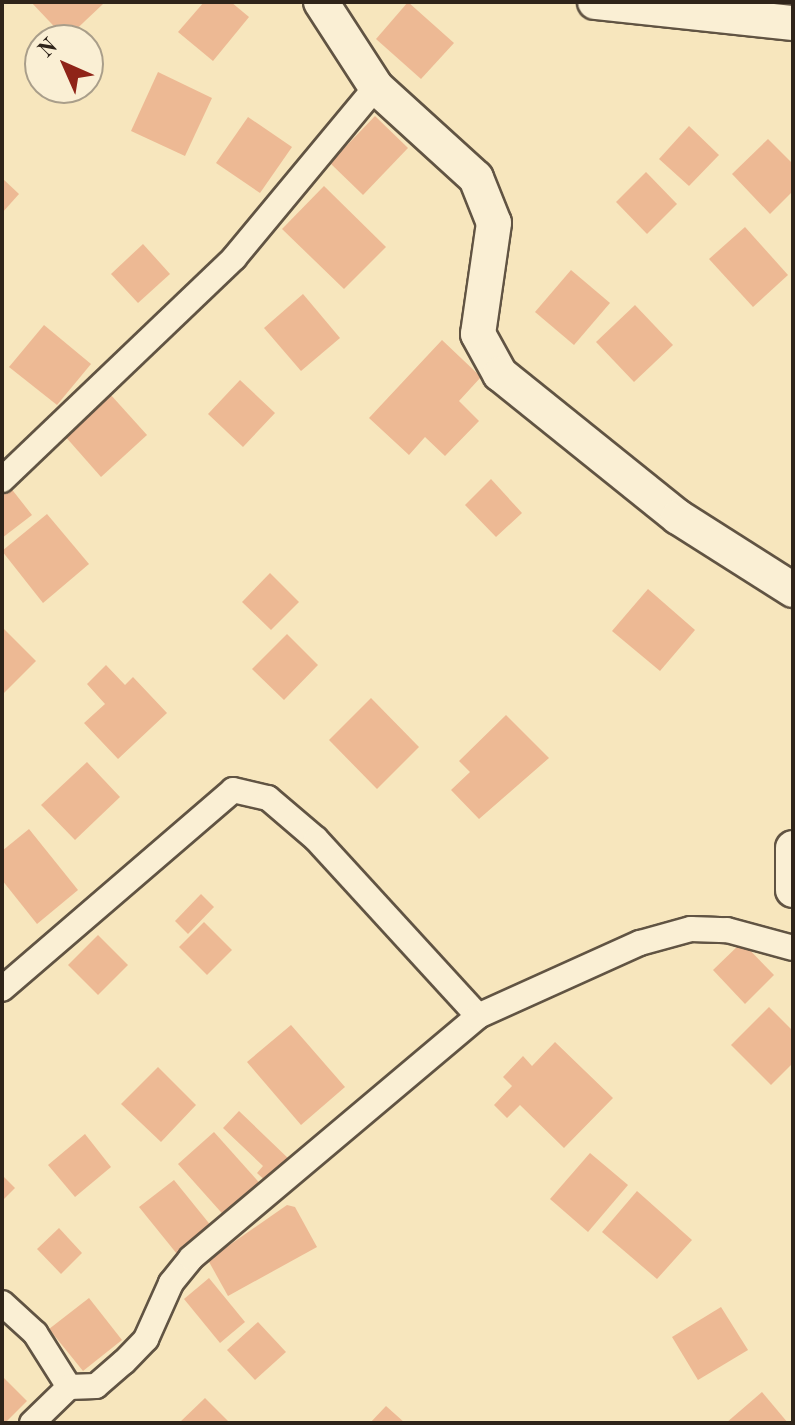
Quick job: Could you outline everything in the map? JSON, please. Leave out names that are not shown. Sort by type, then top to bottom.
[{"type":"main road","points":[[321,2],[376,87],[476,178],[494,223],[478,334],[500,374],[678,517],[793,590]]},
{"type":"main road","points":[[595,2],[793,23]]},
{"type":"main road","points":[[793,848],[793,890]]},
{"type":"street","points":[[2,480],[234,258],[376,87]]},
{"type":"street","points":[[2,989],[233,790],[268,798],[316,839],[478,1016]]},
{"type":"street","points":[[32,1423],[69,1387],[96,1386],[124,1362],[146,1339],[171,1283],[191,1258],[478,1016],[640,943],[691,929],[727,930],[793,948]]},
{"type":"street","points":[[2,1303],[35,1333],[69,1387]]},
{"type":"building","points":[[31,2],[103,4],[82,24],[52,24]]},
{"type":"building","points":[[204,2],[231,2],[249,17],[213,61],[178,32]]},
{"type":"building","points":[[408,2],[454,43],[421,79],[376,39]]},
{"type":"building","points":[[158,72],[212,98],[185,156],[131,131]]},
{"type":"building","points":[[375,116],[408,148],[363,195],[330,163]]},
{"type":"building","points":[[248,117],[292,147],[260,193],[216,163]]},
{"type":"building","points":[[689,126],[719,155],[689,186],[659,159]]},
{"type":"building","points":[[768,139],[793,164],[793,191],[770,214],[732,174]]},
{"type":"building","points":[[646,172],[677,204],[647,234],[616,202]]},
{"type":"building","points":[[2,178],[19,194],[2,213]]},
{"type":"building","points":[[324,186],[386,247],[344,289],[282,229]]},
{"type":"building","points":[[745,227],[788,275],[753,307],[709,259]]},
{"type":"building","points":[[143,244],[170,274],[138,303],[111,274]]},
{"type":"building","points":[[571,270],[610,303],[574,345],[535,312]]},
{"type":"building","points":[[303,294],[340,338],[301,371],[264,328]]},
{"type":"building","points":[[635,305],[673,345],[634,382],[596,342]]},
{"type":"building","points":[[44,325],[91,364],[57,405],[9,367]]},
{"type":"building","points":[[442,340],[481,377],[459,401],[479,421],[445,456],[425,437],[409,455],[369,418]]},
{"type":"building","points":[[240,380],[275,413],[243,447],[208,414]]},
{"type":"building","points":[[110,394],[147,435],[101,477],[64,435]]},
{"type":"building","points":[[491,479],[522,513],[496,537],[465,505]]},
{"type":"building","points":[[10,487],[32,515],[2,538],[2,493]]},
{"type":"building","points":[[47,514],[89,564],[43,603],[2,551]]},
{"type":"building","points":[[270,573],[299,602],[271,630],[242,602]]},
{"type":"building","points":[[648,589],[695,630],[660,671],[612,631]]},
{"type":"building","points":[[2,627],[36,661],[2,695]]},
{"type":"building","points":[[287,634],[318,665],[284,700],[252,669]]},
{"type":"building","points":[[106,665],[125,685],[133,677],[167,713],[118,759],[84,723],[105,704],[87,684]]},
{"type":"building","points":[[371,698],[419,747],[377,789],[329,740]]},
{"type":"building","points":[[506,715],[549,758],[479,819],[451,790],[470,772],[459,761]]},
{"type":"building","points":[[87,762],[120,797],[75,840],[41,805]]},
{"type":"building","points":[[29,829],[78,890],[37,924],[2,880],[2,851]]},
{"type":"building","points":[[201,894],[214,907],[188,934],[175,921]]},
{"type":"building","points":[[204,922],[232,950],[207,975],[179,947]]},
{"type":"building","points":[[98,935],[128,965],[98,995],[68,965]]},
{"type":"building","points":[[742,942],[774,975],[745,1004],[713,970]]},
{"type":"building","points":[[769,1007],[793,1031],[793,1063],[771,1085],[731,1045]]},
{"type":"building","points":[[291,1025],[345,1087],[301,1125],[247,1062]]},
{"type":"building","points":[[555,1042],[613,1098],[564,1148],[520,1105],[507,1118],[494,1105],[512,1086],[503,1077],[523,1056],[532,1066]]},
{"type":"building","points":[[158,1067],[196,1105],[161,1142],[121,1104]]},
{"type":"building","points":[[239,1111],[291,1161],[269,1184],[257,1173],[263,1166],[223,1128]]},
{"type":"building","points":[[214,1132],[264,1188],[228,1220],[178,1164]]},
{"type":"building","points":[[85,1134],[111,1167],[75,1197],[48,1165]]},
{"type":"building","points":[[590,1153],[628,1185],[588,1232],[550,1199]]},
{"type":"building","points":[[2,1175],[15,1188],[2,1201]]},
{"type":"building","points":[[174,1180],[212,1227],[177,1254],[139,1207]]},
{"type":"building","points":[[637,1191],[692,1240],[657,1279],[602,1232]]},
{"type":"building","points":[[287,1205],[295,1207],[317,1247],[228,1296],[208,1260]]},
{"type":"building","points":[[59,1228],[82,1253],[61,1274],[37,1249]]},
{"type":"building","points":[[209,1278],[245,1322],[220,1343],[184,1299]]},
{"type":"building","points":[[89,1298],[122,1340],[83,1371],[49,1329]]},
{"type":"building","points":[[721,1307],[748,1350],[698,1380],[672,1337]]},
{"type":"building","points":[[258,1322],[286,1352],[255,1380],[227,1350]]},
{"type":"building","points":[[2,1376],[27,1401],[5,1423],[2,1423]]},
{"type":"building","points":[[762,1392],[788,1423],[726,1423]]},
{"type":"building","points":[[205,1398],[230,1423],[179,1423]]},
{"type":"building","points":[[386,1406],[405,1423],[370,1423]]}]
